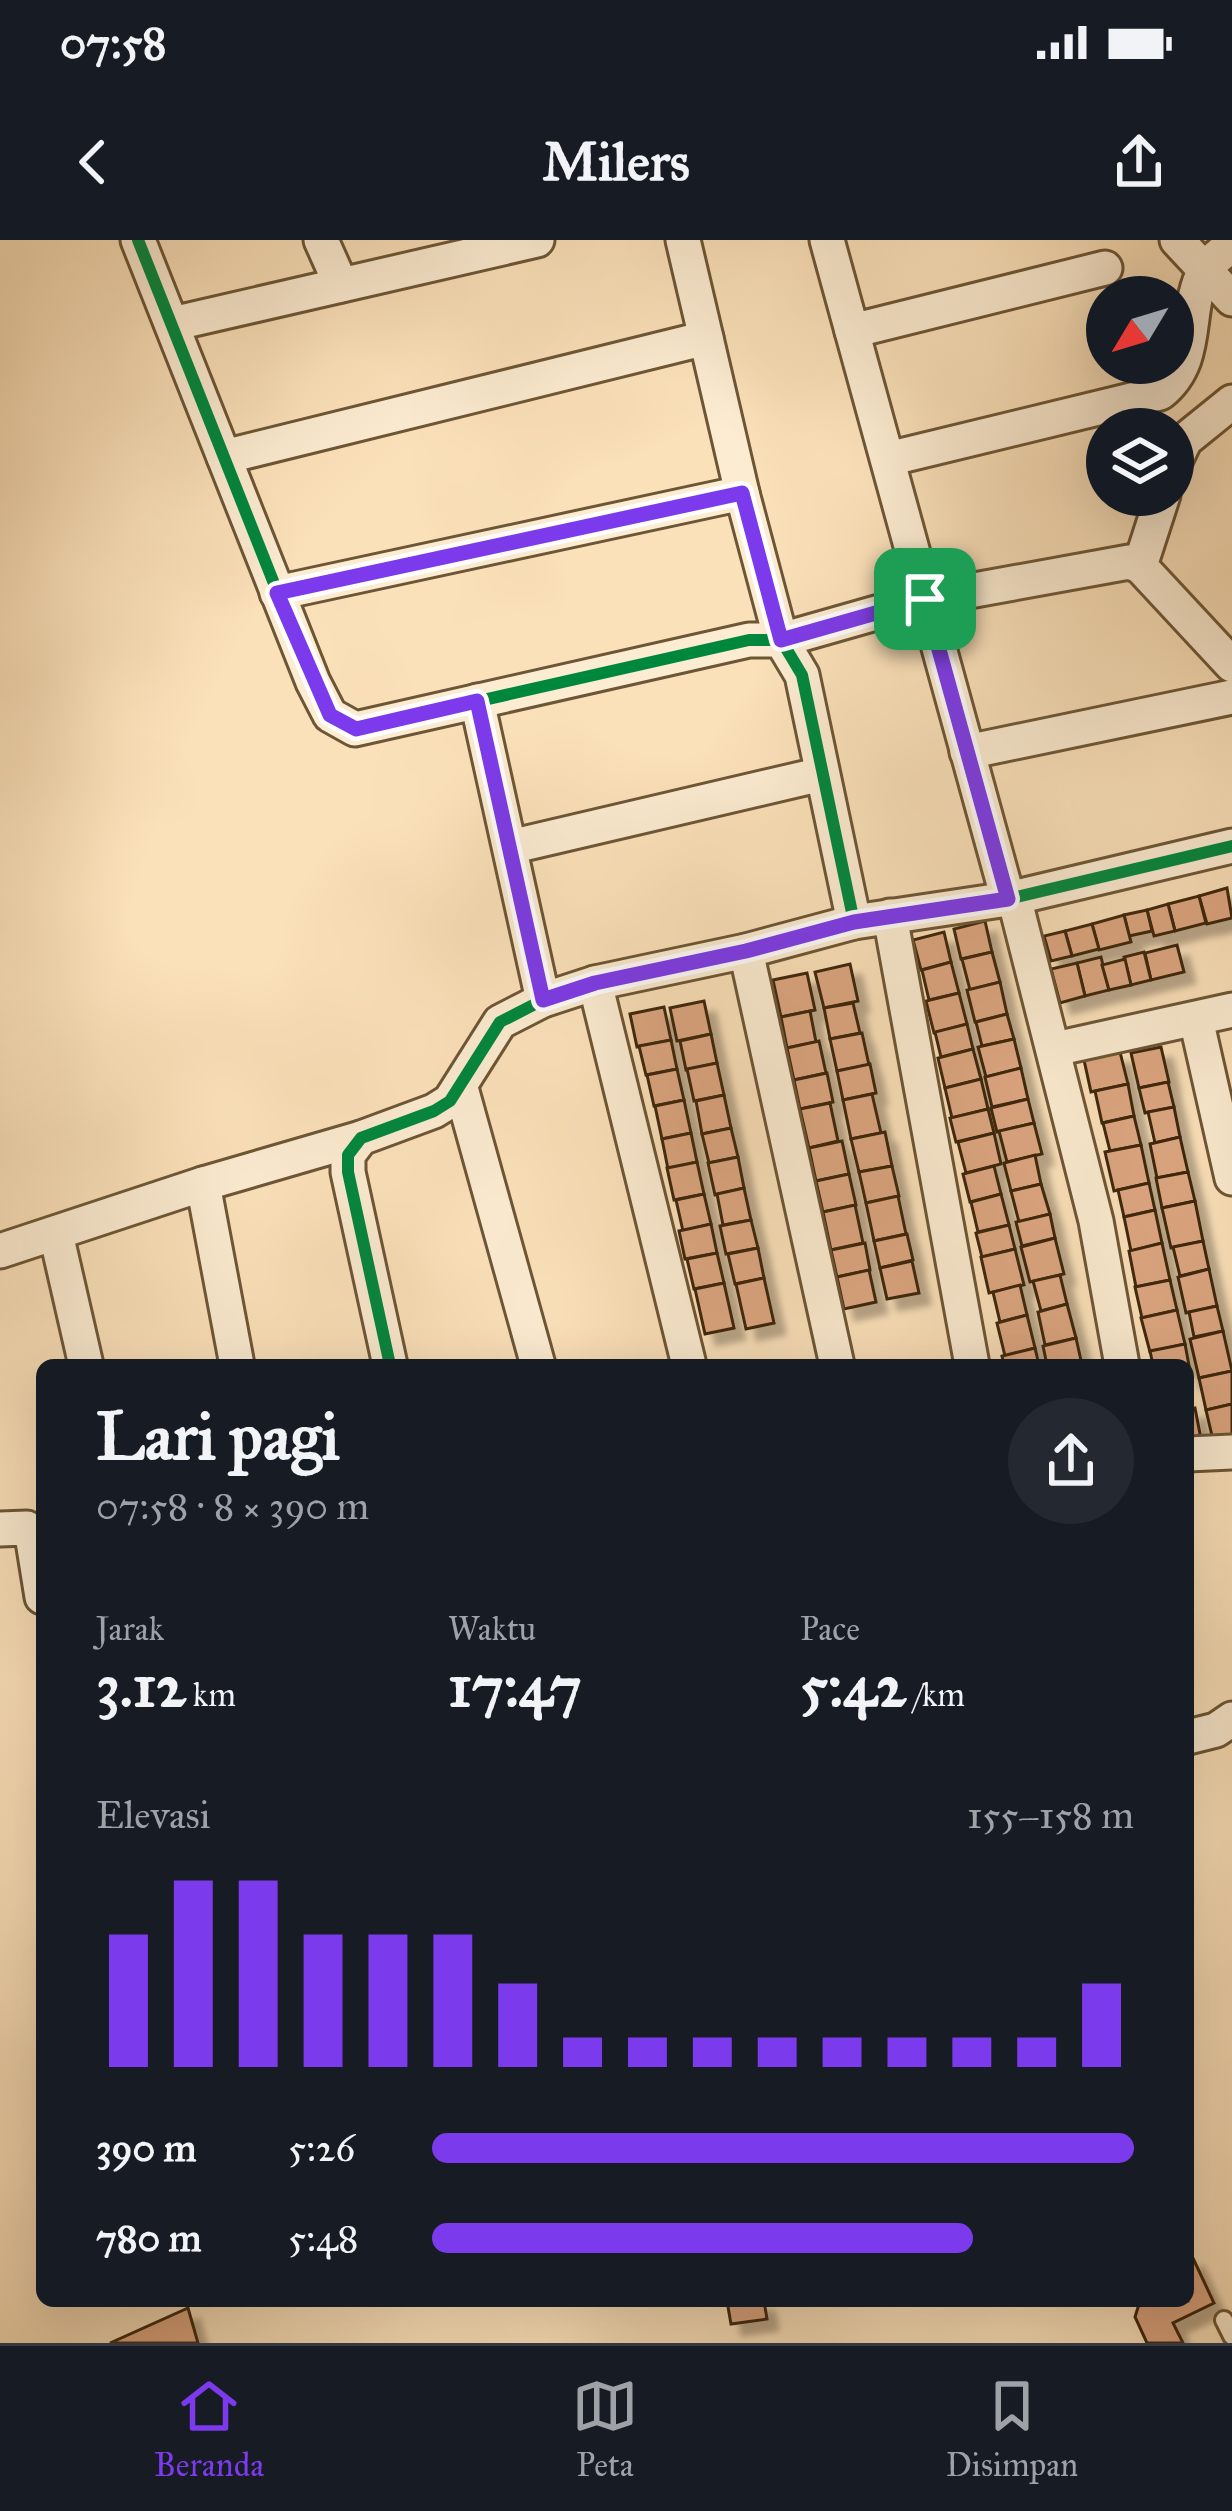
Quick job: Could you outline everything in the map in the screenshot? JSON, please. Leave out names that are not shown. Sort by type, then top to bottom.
[{"type":"street","points":[[138,240],[313,682],[330,715],[356,729],[749,640],[781,640],[925,599],[1129,562],[1140,566],[1232,665]]},
{"type":"street","points":[[321,240],[341,285]]},
{"type":"street","points":[[172,325],[480,246],[536,240]]},
{"type":"street","points":[[683,240],[781,640],[802,675],[854,922]]},
{"type":"street","points":[[827,240],[967,752],[1055,1049],[1096,1221],[1121,1359]]},
{"type":"street","points":[[1177,240],[1232,299]]},
{"type":"street","points":[[888,459],[1160,392],[1174,381],[1183,362],[1205,270],[1232,244]]},
{"type":"street","points":[[852,331],[1105,268]]},
{"type":"street","points":[[224,457],[706,338]]},
{"type":"street","points":[[1194,433],[1232,402]]},
{"type":"street","points":[[277,593],[742,493]]},
{"type":"street","points":[[1140,566],[1156,516]]},
{"type":"street","points":[[967,752],[1232,697]]},
{"type":"street","points":[[477,701],[543,1000]]},
{"type":"street","points":[[510,847],[822,774]]},
{"type":"street","points":[[0,1251],[434,1111],[460,1088],[500,1022],[543,1000],[595,983],[854,922],[1011,898],[1232,846]]},
{"type":"street","points":[[890,916],[971,1359]]},
{"type":"street","points":[[746,951],[836,1359]]},
{"type":"street","points":[[595,983],[688,1359]]},
{"type":"street","points":[[1055,1049],[1232,1010]]},
{"type":"street","points":[[1196,1019],[1232,1178]]},
{"type":"street","points":[[460,1088],[536,1359]]},
{"type":"street","points":[[361,1138],[348,1155],[348,1172],[389,1359]]},
{"type":"street","points":[[203,1184],[236,1359]]},
{"type":"street","points":[[56,1234],[85,1359]]},
{"type":"street","points":[[1194,1454],[1232,1452]]},
{"type":"street","points":[[0,1529],[26,1528],[36,1560]]},
{"type":"street","points":[[1194,1736],[1216,1730],[1232,1719]]},
{"type":"building","points":[[1227,888],[1232,918],[1207,924],[1199,896]]},
{"type":"building","points":[[1199,896],[1206,923],[1175,931],[1168,904]]},
{"type":"building","points":[[1168,904],[1175,931],[1154,936],[1147,910]]},
{"type":"building","points":[[1147,910],[1152,931],[1129,936],[1124,915]]},
{"type":"building","points":[[1124,915],[1131,942],[1099,950],[1092,924]]},
{"type":"building","points":[[985,921],[992,952],[961,959],[954,929]]},
{"type":"building","points":[[1092,924],[1099,949],[1072,956],[1065,931]]},
{"type":"building","points":[[1065,931],[1072,956],[1051,961],[1044,936]]},
{"type":"building","points":[[944,932],[951,962],[921,970],[913,940]]},
{"type":"building","points":[[1177,945],[1184,972],[1151,980],[1145,953]]},
{"type":"building","points":[[992,952],[1000,982],[970,990],[962,959]]},
{"type":"building","points":[[1144,952],[1151,980],[1131,985],[1124,957]]},
{"type":"building","points":[[1101,957],[1109,990],[1085,996],[1077,963]]},
{"type":"building","points":[[1125,959],[1131,985],[1109,990],[1102,965]]},
{"type":"building","points":[[951,962],[959,993],[929,1000],[922,970]]},
{"type":"building","points":[[1077,963],[1085,996],[1060,1003],[1051,969]]},
{"type":"building","points":[[850,964],[858,1001],[824,1008],[815,972]]},
{"type":"building","points":[[807,973],[815,1010],[781,1017],[773,980]]},
{"type":"building","points":[[1000,982],[1007,1014],[975,1022],[967,990]]},
{"type":"building","points":[[959,993],[967,1024],[934,1033],[926,1001]]},
{"type":"building","points":[[704,1001],[711,1034],[677,1041],[670,1008]]},
{"type":"building","points":[[853,1003],[860,1033],[830,1039],[824,1008]]},
{"type":"building","points":[[664,1007],[671,1040],[637,1047],[630,1014]]},
{"type":"building","points":[[810,1011],[816,1042],[787,1048],[781,1017]]},
{"type":"building","points":[[1007,1014],[1014,1039],[982,1046],[976,1022]]},
{"type":"building","points":[[967,1024],[973,1049],[941,1057],[935,1032]]},
{"type":"building","points":[[862,1033],[869,1065],[837,1071],[830,1039]]},
{"type":"building","points":[[711,1034],[717,1063],[686,1070],[680,1041]]},
{"type":"building","points":[[1014,1039],[1021,1068],[986,1077],[978,1047]]},
{"type":"building","points":[[671,1040],[677,1069],[646,1075],[639,1046]]},
{"type":"building","points":[[819,1041],[826,1073],[794,1080],[787,1048]]},
{"type":"building","points":[[1161,1047],[1169,1082],[1139,1088],[1131,1053]]},
{"type":"building","points":[[973,1049],[981,1079],[945,1088],[938,1058]]},
{"type":"building","points":[[1120,1052],[1128,1084],[1091,1092],[1084,1060]]},
{"type":"building","points":[[717,1063],[724,1095],[694,1101],[687,1069]]},
{"type":"building","points":[[870,1064],[876,1093],[843,1100],[837,1071]]},
{"type":"building","points":[[1021,1068],[1028,1099],[992,1107],[985,1077]]},
{"type":"building","points":[[677,1069],[684,1100],[654,1106],[647,1075]]},
{"type":"building","points":[[827,1073],[833,1102],[800,1109],[794,1080]]},
{"type":"building","points":[[981,1079],[988,1109],[952,1118],[945,1088]]},
{"type":"building","points":[[1168,1082],[1174,1107],[1145,1113],[1139,1088]]},
{"type":"building","points":[[1128,1084],[1134,1116],[1102,1123],[1095,1091]]},
{"type":"building","points":[[872,1094],[881,1133],[851,1139],[843,1100]]},
{"type":"building","points":[[724,1095],[731,1128],[702,1134],[696,1101]]},
{"type":"building","points":[[1028,1099],[1034,1123],[997,1132],[991,1108]]},
{"type":"building","points":[[684,1100],[691,1133],[662,1139],[655,1106]]},
{"type":"building","points":[[830,1103],[838,1141],[809,1148],[800,1109]]},
{"type":"building","points":[[1174,1107],[1180,1137],[1155,1143],[1148,1112]]},
{"type":"building","points":[[988,1109],[994,1133],[956,1142],[950,1118]]},
{"type":"building","points":[[1134,1116],[1141,1145],[1110,1151],[1103,1123]]},
{"type":"building","points":[[1034,1123],[1042,1154],[1007,1162],[999,1131]]},
{"type":"building","points":[[731,1128],[738,1157],[709,1163],[702,1134]]},
{"type":"building","points":[[885,1132],[892,1166],[859,1172],[851,1139]]},
{"type":"building","points":[[691,1133],[697,1162],[668,1169],[662,1139]]},
{"type":"building","points":[[994,1133],[1001,1164],[966,1173],[958,1142]]},
{"type":"building","points":[[1180,1137],[1188,1172],[1157,1178],[1150,1144]]},
{"type":"building","points":[[842,1141],[849,1174],[816,1181],[809,1148]]},
{"type":"building","points":[[1141,1145],[1149,1183],[1114,1191],[1105,1152]]},
{"type":"building","points":[[1035,1155],[1041,1184],[1011,1191],[1004,1163]]},
{"type":"building","points":[[738,1157],[744,1188],[715,1195],[708,1163]]},
{"type":"building","points":[[697,1162],[704,1194],[674,1200],[667,1168]]},
{"type":"building","points":[[892,1166],[899,1196],[866,1203],[859,1172]]},
{"type":"building","points":[[994,1166],[1001,1194],[970,1202],[963,1174]]},
{"type":"building","points":[[1188,1172],[1195,1201],[1162,1208],[1156,1178]]},
{"type":"building","points":[[849,1174],[856,1205],[823,1212],[816,1181]]},
{"type":"building","points":[[1149,1183],[1155,1210],[1124,1217],[1118,1190]]},
{"type":"building","points":[[1041,1184],[1050,1214],[1019,1222],[1011,1191]]},
{"type":"building","points":[[744,1188],[751,1220],[723,1225],[717,1194]]},
{"type":"building","points":[[704,1194],[711,1224],[683,1231],[676,1200]]},
{"type":"building","points":[[1001,1194],[1009,1225],[978,1232],[971,1202]]},
{"type":"building","points":[[898,1196],[906,1234],[874,1241],[866,1203]]},
{"type":"building","points":[[1195,1201],[1203,1241],[1171,1248],[1162,1208]]},
{"type":"building","points":[[855,1205],[863,1243],[831,1250],[823,1212]]},
{"type":"building","points":[[1155,1210],[1162,1243],[1131,1251],[1124,1217]]},
{"type":"building","points":[[1050,1214],[1055,1238],[1022,1246],[1016,1222]]},
{"type":"building","points":[[751,1220],[758,1248],[726,1254],[720,1226]]},
{"type":"building","points":[[711,1224],[717,1253],[685,1259],[679,1231]]},
{"type":"building","points":[[1009,1225],[1015,1249],[982,1257],[976,1233]]},
{"type":"building","points":[[907,1234],[913,1260],[880,1268],[874,1241]]},
{"type":"building","points":[[1055,1238],[1064,1274],[1030,1282],[1021,1247]]},
{"type":"building","points":[[1203,1241],[1209,1269],[1180,1276],[1173,1247]]},
{"type":"building","points":[[865,1243],[870,1270],[837,1277],[831,1250]]},
{"type":"building","points":[[1162,1243],[1170,1280],[1136,1287],[1129,1251]]},
{"type":"building","points":[[758,1248],[764,1278],[735,1284],[728,1254]]},
{"type":"building","points":[[1015,1249],[1024,1285],[989,1293],[981,1257]]},
{"type":"building","points":[[717,1253],[724,1283],[694,1289],[687,1259]]},
{"type":"building","points":[[912,1261],[919,1293],[887,1299],[880,1268]]},
{"type":"building","points":[[1209,1269],[1217,1306],[1186,1313],[1178,1277]]},
{"type":"building","points":[[869,1270],[876,1302],[844,1309],[837,1277]]},
{"type":"building","points":[[1060,1275],[1067,1304],[1041,1311],[1033,1281]]},
{"type":"building","points":[[764,1278],[774,1323],[746,1329],[736,1284]]},
{"type":"building","points":[[1170,1280],[1177,1310],[1142,1318],[1135,1287]]},
{"type":"building","points":[[724,1283],[734,1328],[705,1334],[695,1289]]},
{"type":"building","points":[[1020,1285],[1027,1315],[1000,1322],[993,1292]]},
{"type":"building","points":[[1067,1304],[1076,1338],[1045,1345],[1038,1312]]},
{"type":"building","points":[[1217,1306],[1223,1331],[1194,1337],[1189,1312]]},
{"type":"building","points":[[1177,1310],[1185,1344],[1150,1352],[1141,1318]]},
{"type":"building","points":[[1027,1315],[1035,1348],[1005,1356],[997,1323]]},
{"type":"building","points":[[1223,1331],[1232,1371],[1199,1378],[1190,1339]]},
{"type":"building","points":[[1076,1338],[1081,1359],[1046,1359],[1043,1346]]},
{"type":"building","points":[[1185,1344],[1188,1359],[1152,1359],[1150,1351]]},
{"type":"building","points":[[1035,1348],[1038,1359],[1003,1359]]},
{"type":"building","points":[[1232,1371],[1232,1404],[1206,1410],[1199,1378]]},
{"type":"building","points":[[1232,1404],[1232,1436],[1213,1440],[1206,1410]]},
{"type":"building","points":[[1194,1408],[1201,1439],[1194,1440]]},
{"type":"building","points":[[1194,2260],[1214,2303],[1173,2323],[1183,2343],[1147,2343],[1135,2317],[1138,2307],[1194,2307]]},
{"type":"building","points":[[728,2307],[765,2307],[767,2319],[731,2324]]},
{"type":"building","points":[[188,2308],[198,2343],[110,2343]]},
{"type":"cycle path","points":[[138,240],[330,715],[355,729],[749,640],[781,640],[802,675],[854,922]]},
{"type":"cycle path","points":[[389,1359],[348,1155],[361,1138],[450,1101],[500,1022],[543,1000],[595,983],[854,922],[1008,899],[1232,846]]},
{"type":"route","points":[[742,493],[781,640],[925,599],[1008,899],[854,922],[595,983],[543,1000],[477,701],[356,729],[330,715],[277,593],[742,493]]}]
